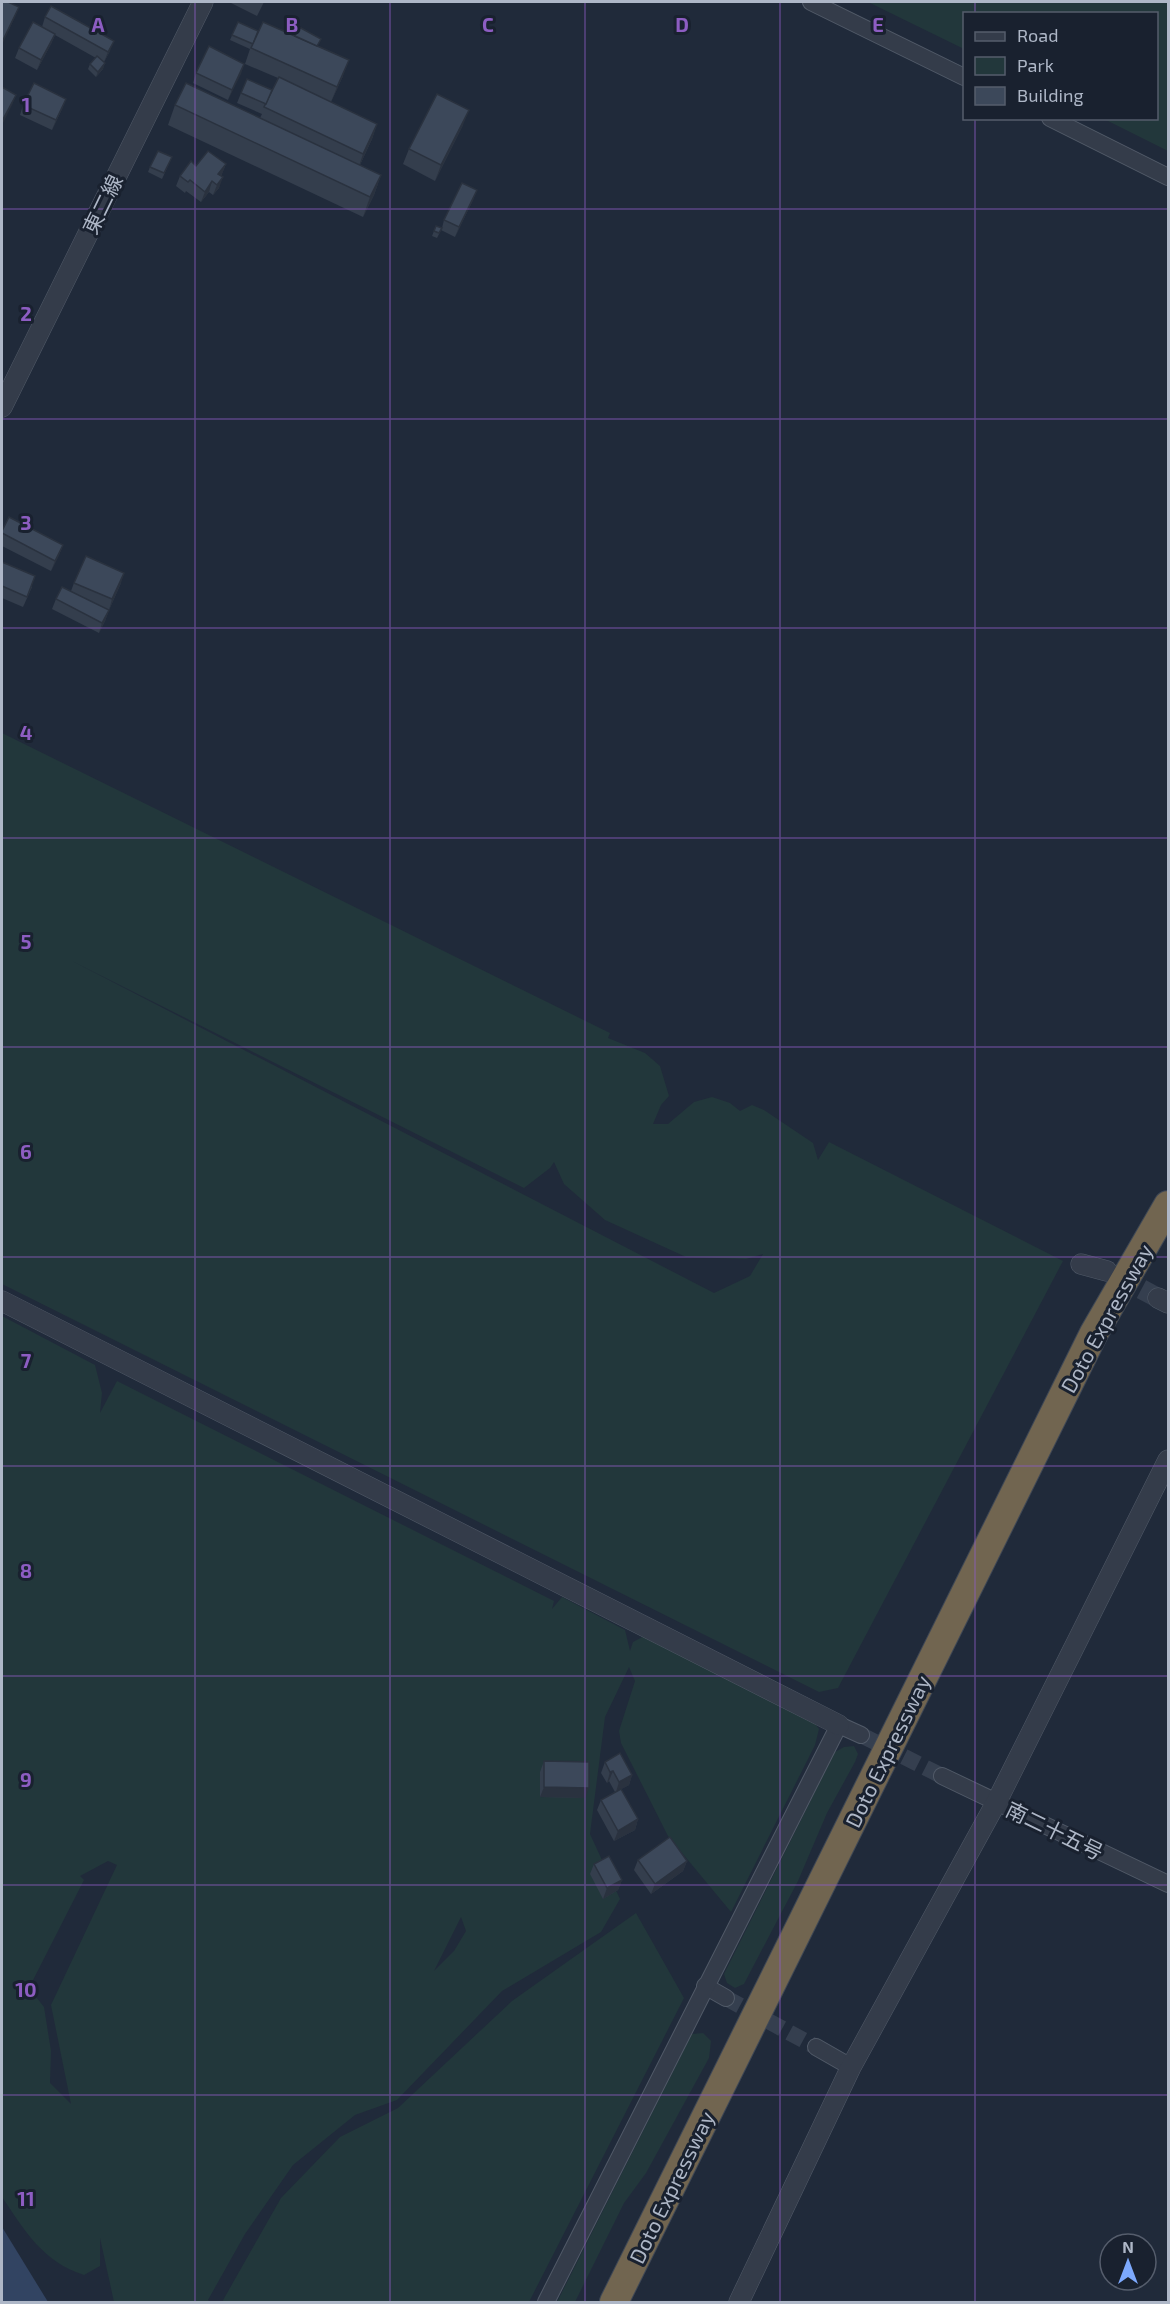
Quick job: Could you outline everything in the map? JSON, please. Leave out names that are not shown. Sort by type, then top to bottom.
[{"type":"highway","name":"Doto Expressway","points":[[614,2302],[1095,1333],[1168,1205]]},
{"type":"street","name":"東二線","points":[[2,407],[202,2]]},
{"type":"street","points":[[812,2],[963,76]]},
{"type":"street","points":[[1054,120],[1168,177]]},
{"type":"street","points":[[1082,1264],[1107,1271]]},
{"type":"street","points":[[2,1301],[861,1735]]},
{"type":"street","points":[[739,2302],[851,2067],[997,1801],[1168,1460]]},
{"type":"street","points":[[546,2302],[838,1725]]},
{"type":"street","name":"南二十五号","points":[[942,1776],[1168,1884]]},
{"type":"street","points":[[705,1986],[726,1998]]},
{"type":"street","points":[[816,2048],[851,2067]]},
{"type":"green space","points":[[868,2],[1168,2],[1168,151],[1106,120],[1158,120],[1158,12],[963,12],[963,49]]},
{"type":"green space","points":[[2,733],[610,1033],[608,1038],[645,1053],[660,1066],[669,1096],[661,1105],[653,1124],[668,1124],[694,1102],[712,1097],[730,1103],[740,1111],[752,1105],[764,1110],[813,1143],[818,1160],[829,1142],[1063,1261],[838,1688],[819,1692],[2,1284]],"holes":[[[72,961],[524,1188],[550,1168],[554,1162],[564,1184],[605,1220],[686,1257],[746,1259],[763,1254],[750,1276],[714,1293]]]},
{"type":"green space","points":[[2,1316],[95,1365],[102,1393],[100,1413],[117,1381],[554,1601],[552,1609],[562,1597],[625,1630],[630,1651],[633,1642],[648,1634],[811,1718],[819,1729],[815,1745],[731,1912],[668,1836],[621,1743],[619,1731],[635,1681],[629,1667],[605,1717],[590,1834],[620,1899],[601,1932],[502,1991],[397,2100],[355,2115],[293,2165],[245,2234],[208,2300],[210,2302],[114,2302],[100,2238],[100,2266],[84,2275],[46,2254],[27,2233],[2,2197]],"holes":[[[108,1861],[117,1865],[51,2005],[71,2104],[50,2083],[51,2051],[44,2007],[29,1988],[84,1880],[80,1876]],[[461,1917],[466,1931],[454,1951],[434,1971]]]},
{"type":"green space","points":[[854,1746],[858,1754],[855,1762],[827,1813],[798,1881],[744,1984],[735,1988],[727,1983],[724,1974],[835,1752],[844,1747]]},
{"type":"green space","points":[[636,1913],[684,1998],[529,2302],[222,2302],[281,2198],[340,2137],[398,2108],[512,2001]]},
{"type":"green space","points":[[703,2033],[711,2041],[709,2058],[646,2173],[624,2203],[575,2302],[557,2302],[692,2034]]},
{"type":"water","points":[[2,2227],[48,2302],[2,2302]]},
{"type":"building","points":[[2,2],[19,7],[3,40],[2,39]]},
{"type":"building","points":[[51,6],[114,41],[108,52],[45,17]]},
{"type":"building","points":[[33,22],[55,34],[41,60],[19,48]]},
{"type":"building","points":[[238,22],[258,31],[253,44],[232,35]]},
{"type":"building","points":[[263,22],[349,60],[337,87],[251,48]]},
{"type":"building","points":[[299,27],[321,39],[317,46],[295,36]]},
{"type":"building","points":[[209,46],[244,64],[232,90],[196,73]]},
{"type":"building","points":[[97,56],[105,63],[98,72],[90,64]]},
{"type":"building","points":[[279,77],[377,124],[363,154],[264,107]]},
{"type":"building","points":[[247,79],[272,90],[266,104],[241,93]]},
{"type":"building","points":[[34,83],[66,99],[56,120],[23,105]]},
{"type":"building","points":[[186,83],[381,175],[370,197],[175,105]]},
{"type":"building","points":[[2,87],[16,95],[2,121]]},
{"type":"building","points":[[437,94],[469,110],[441,165],[409,149]]},
{"type":"building","points":[[158,151],[172,157],[164,173],[150,167]]},
{"type":"building","points":[[208,151],[226,164],[218,174],[223,177],[217,185],[212,181],[205,192],[190,180],[188,182],[180,176],[191,161],[196,166]]},
{"type":"building","points":[[462,183],[477,190],[459,227],[444,220]]},
{"type":"building","points":[[436,226],[442,228],[439,233],[434,231]]},
{"type":"building","points":[[9,517],[63,545],[55,561],[2,533]]},
{"type":"building","points":[[86,556],[124,573],[112,599],[74,583]]},
{"type":"building","points":[[2,562],[35,576],[27,597],[2,586]]},
{"type":"building","points":[[62,587],[109,610],[102,623],[56,599]]},
{"type":"building","points":[[620,1753],[632,1775],[619,1782],[605,1762]]},
{"type":"building","points":[[544,1761],[589,1762],[589,1788],[544,1787]]},
{"type":"building","points":[[621,1789],[638,1819],[618,1831],[601,1800]]},
{"type":"building","points":[[670,1837],[687,1861],[655,1884],[638,1860]]},
{"type":"building","points":[[609,1856],[622,1880],[607,1888],[594,1864]]},
{"type":"tunnel","points":[[1115,1275],[1158,1298]]},
{"type":"tunnel","points":[[861,1735],[942,1776]]},
{"type":"tunnel","points":[[726,1998],[816,2047]]}]
